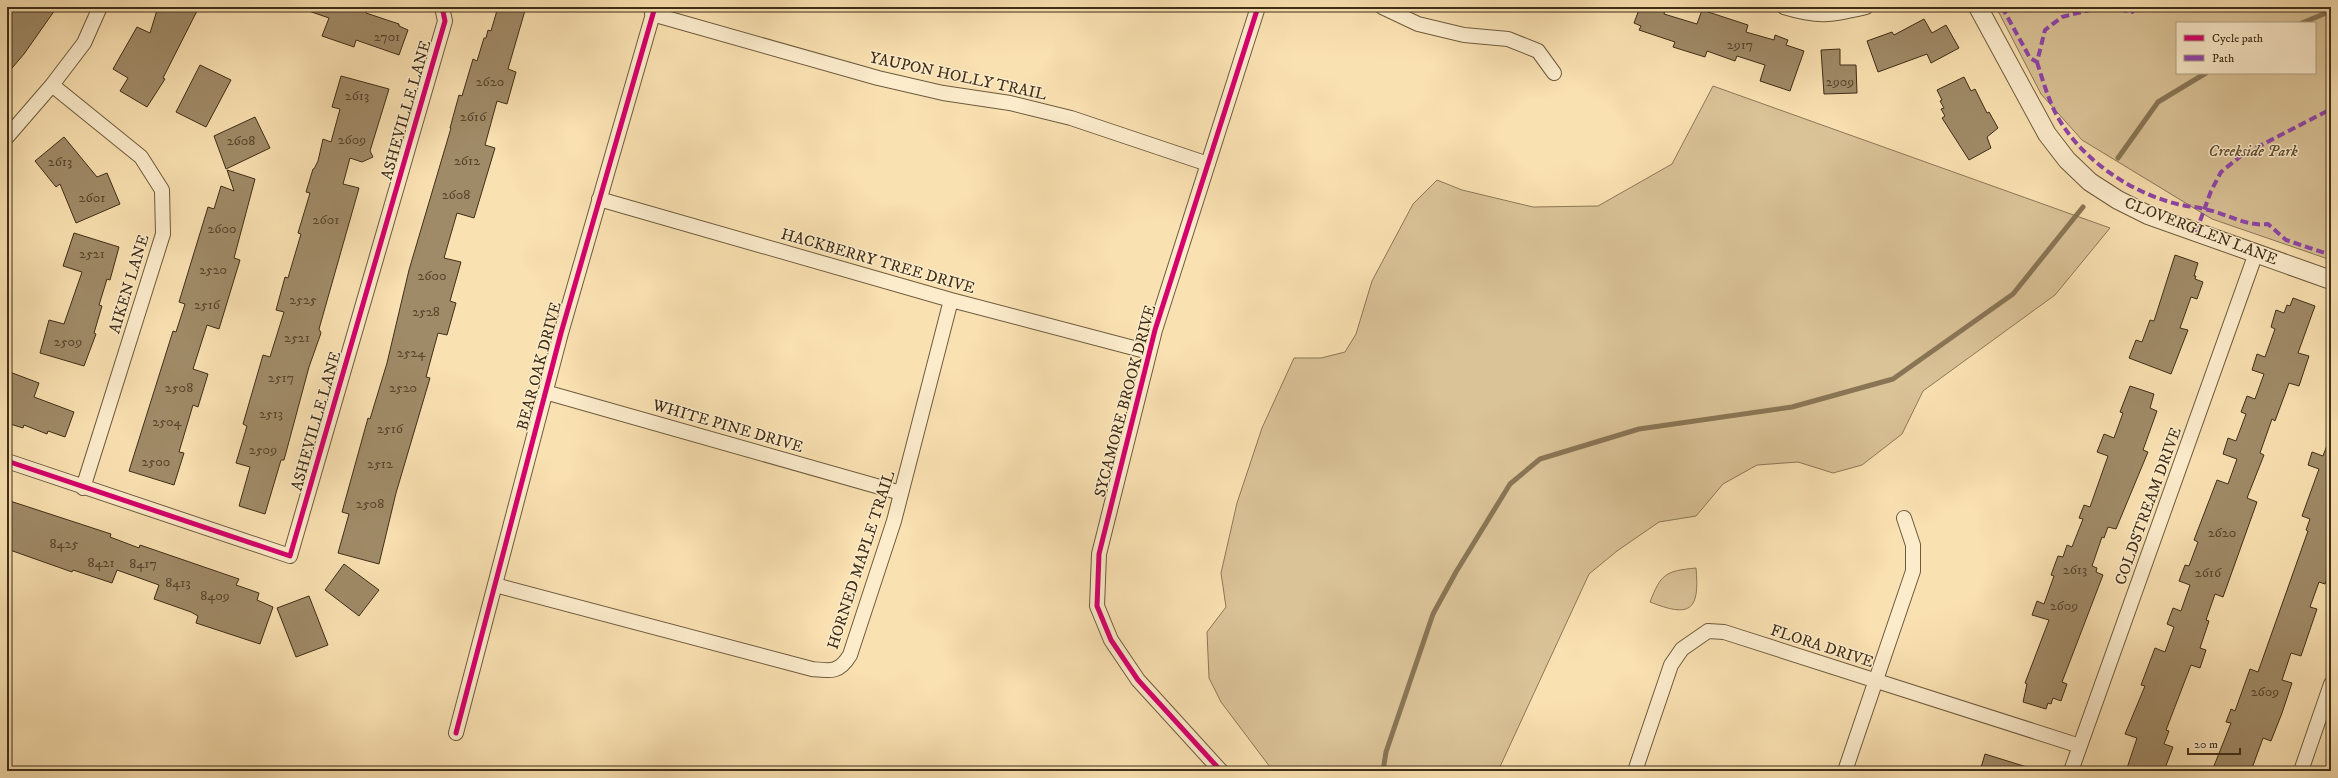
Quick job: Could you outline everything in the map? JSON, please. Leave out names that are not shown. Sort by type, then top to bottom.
[{"type":"street","points":[[7,137],[52,85],[84,43],[100,7]]},
{"type":"street","name":"ASHEVILLE LANE","points":[[7,461],[290,556],[445,21],[442,7]]},
{"type":"street","name":"SYCAMORE BROOK DRIVE","points":[[1221,771],[1138,680],[1112,640],[1097,606],[1099,554],[1149,352],[1258,7]]},
{"type":"street","points":[[1382,7],[1418,24],[1464,35],[1508,39],[1538,51],[1554,73]]},
{"type":"street","points":[[1784,7],[1803,13],[1829,16],[1866,7]]},
{"type":"street","name":"CLOVERGLEN LANE","points":[[1978,7],[2047,134],[2079,173],[2104,192],[2137,210],[2331,280]]},
{"type":"street","name":"YAUPON HOLLY TRAIL","points":[[654,11],[885,79],[943,93],[1010,103],[1071,118],[1208,164]]},
{"type":"street","name":"BEAR OAK DRIVE","points":[[456,733],[545,392],[654,11]]},
{"type":"street","name":"AIKEN LANE","points":[[52,85],[141,157],[162,190],[163,234],[84,488]]},
{"type":"street","name":"HACKBERRY TREE DRIVE","points":[[599,199],[951,300],[1149,352]]},
{"type":"street","name":"COLDSTREAM DRIVE","points":[[2071,771],[2256,253]]},
{"type":"street","name":"HORNED MAPLE TRAIL","points":[[495,585],[812,669],[830,671],[843,666],[850,655],[894,521],[951,300]]},
{"type":"street","name":"WHITE PINE DRIVE","points":[[545,392],[902,493]]},
{"type":"street","points":[[1845,771],[1913,571],[1913,545],[1904,518]]},
{"type":"street","name":"FLORA DRIVE","points":[[1634,771],[1671,665],[1682,649],[1708,631],[1724,632],[1876,682],[2080,746]]},
{"type":"street","points":[[2302,771],[2331,684]]},
{"type":"green space","name":"Creekside Park","points":[[1996,7],[2331,7],[2331,260],[2212,219],[2082,140],[2041,94]]},
{"type":"green space","points":[[1713,86],[2110,228],[2055,295],[1923,391],[1902,434],[1862,465],[1833,473],[1798,462],[1757,465],[1723,484],[1696,516],[1659,522],[1617,551],[1589,574],[1498,771],[1273,771],[1221,702],[1209,678],[1207,632],[1226,607],[1221,573],[1237,503],[1262,428],[1294,358],[1321,358],[1345,352],[1356,334],[1372,281],[1413,204],[1437,180],[1462,190],[1533,207],[1598,206],[1672,164]]},
{"type":"green space","points":[[1696,568],[1696,594],[1694,602],[1690,607],[1683,610],[1675,609],[1650,602],[1657,585],[1666,576],[1677,571]]},
{"type":"building","points":[[7,7],[57,7],[24,54],[7,74]]},
{"type":"building","points":[[158,7],[199,7],[163,78],[165,79],[147,107],[120,91],[128,78],[113,69],[137,27],[150,33]]},
{"type":"building","points":[[303,7],[368,7],[366,13],[399,24],[399,26],[408,30],[399,55],[356,40],[354,47],[322,36],[329,18],[303,9]]},
{"type":"building","points":[[498,7],[526,7],[508,69],[516,72],[507,104],[497,101],[485,145],[495,148],[474,218],[457,213],[444,258],[461,262],[450,301],[456,303],[447,335],[438,333],[426,377],[430,378],[396,493],[379,564],[338,553],[349,514],[342,512],[368,418],[370,419],[387,363],[409,270],[451,128],[459,95],[462,96],[473,59],[477,61],[484,38],[486,38],[488,30],[491,31]]},
{"type":"building","points":[[1640,7],[1666,7],[1664,14],[1697,24],[1702,10],[1748,25],[1746,32],[1774,40],[1775,35],[1788,40],[1786,45],[1804,51],[1790,91],[1760,81],[1765,65],[1737,56],[1735,61],[1707,51],[1705,57],[1673,47],[1675,42],[1639,30],[1641,26],[1634,23]]},
{"type":"building","points":[[1924,19],[1932,33],[1946,25],[1959,48],[1931,63],[1927,54],[1878,72],[1867,41],[1892,32],[1894,35]]},
{"type":"building","points":[[1840,49],[1840,65],[1856,65],[1857,93],[1824,94],[1821,50]]},
{"type":"building","points":[[200,65],[231,80],[206,127],[176,112]]},
{"type":"building","points":[[341,76],[389,89],[370,151],[373,157],[362,162],[350,158],[343,184],[359,188],[319,329],[321,333],[309,367],[284,460],[281,460],[265,514],[239,506],[250,467],[236,463],[247,426],[243,424],[263,355],[270,357],[284,312],[276,310],[285,277],[288,278],[301,234],[298,233],[310,193],[306,192],[313,169],[318,161],[323,139],[331,142],[340,109],[332,107]]},
{"type":"building","points":[[1964,77],[1971,91],[1975,89],[1987,113],[1989,112],[1998,128],[1987,137],[1991,148],[1969,160],[1942,118],[1945,116],[1941,109],[1944,108],[1937,90]]},
{"type":"building","points":[[255,117],[270,148],[226,169],[214,136]]},
{"type":"building","points":[[64,137],[97,177],[107,173],[120,204],[76,223],[60,184],[56,187],[35,161]]},
{"type":"building","points":[[227,170],[255,179],[234,258],[240,260],[219,329],[207,325],[193,369],[208,374],[198,407],[193,405],[179,452],[184,453],[174,485],[129,471],[173,331],[176,332],[185,304],[179,302],[208,207],[214,209],[221,186],[234,191]]},
{"type":"building","points":[[74,233],[119,247],[110,280],[107,279],[99,305],[102,306],[94,333],[96,334],[84,366],[40,353],[49,320],[64,324],[82,272],[63,266]]},
{"type":"building","points":[[2175,255],[2198,263],[2194,276],[2196,276],[2195,279],[2203,282],[2197,299],[2191,297],[2180,328],[2188,330],[2171,374],[2129,358],[2136,340],[2142,342],[2150,320],[2154,321]]},
{"type":"building","points":[[2293,298],[2315,306],[2298,353],[2309,356],[2299,386],[2289,383],[2275,421],[2272,419],[2260,453],[2264,455],[2247,498],[2257,502],[2223,597],[2215,594],[2206,620],[2209,621],[2200,648],[2206,650],[2200,668],[2191,665],[2166,730],[2169,731],[2164,744],[2173,747],[2164,771],[2126,771],[2137,738],[2125,734],[2145,686],[2141,685],[2155,648],[2165,652],[2174,627],[2167,624],[2173,608],[2181,611],[2190,585],[2179,581],[2185,565],[2189,566],[2198,542],[2194,540],[2217,480],[2228,484],[2237,459],[2223,454],[2228,438],[2236,441],[2246,414],[2241,412],[2247,396],[2255,399],[2264,374],[2252,370],[2257,354],[2265,357],[2275,329],[2271,327],[2276,310],[2284,313],[2287,305],[2290,306]]},
{"type":"building","points":[[7,371],[39,383],[34,397],[74,412],[65,437],[48,431],[47,434],[24,425],[23,428],[7,423]]},
{"type":"building","points":[[2130,386],[2154,394],[2150,408],[2157,411],[2143,450],[2148,452],[2116,529],[2108,527],[2104,538],[2102,537],[2092,566],[2097,568],[2096,572],[2103,575],[2062,682],[2067,684],[2061,701],[2053,698],[2051,704],[2048,703],[2046,709],[2023,702],[2027,684],[2025,683],[2049,620],[2032,615],[2037,601],[2044,604],[2054,576],[2051,575],[2058,556],[2063,557],[2067,545],[2072,547],[2083,519],[2079,518],[2084,505],[2090,507],[2108,456],[2097,452],[2104,434],[2114,438],[2123,413],[2120,412]]},
{"type":"building","points":[[2329,440],[2331,440],[2331,567],[2325,584],[2319,582],[2310,607],[2317,609],[2301,656],[2291,653],[2282,680],[2292,683],[2282,713],[2271,741],[2263,738],[2251,771],[2212,771],[2231,723],[2226,722],[2231,709],[2235,711],[2250,669],[2258,672],[2308,531],[2306,530],[2310,519],[2302,516],[2319,469],[2308,465],[2312,452],[2323,456]]},
{"type":"building","points":[[7,500],[111,534],[110,537],[139,548],[140,545],[239,579],[236,585],[259,593],[257,600],[273,607],[260,644],[196,623],[198,616],[191,612],[154,599],[159,585],[117,570],[112,583],[73,570],[72,572],[7,549]]},
{"type":"building","points":[[344,564],[379,590],[359,616],[325,590]]},
{"type":"building","points":[[309,596],[328,645],[296,657],[277,608]]},
{"type":"building","points":[[1985,754],[2030,768],[2030,771],[1980,771]]},
{"type":"waterway","points":[[2304,22],[2331,11]]},
{"type":"waterway","points":[[2118,158],[2158,102],[2204,74]]},
{"type":"waterway","points":[[1383,771],[1386,752],[1433,614],[1456,572],[1510,484],[1540,459],[1639,429],[1792,407],[1893,379],[2013,294],[2083,207]]},
{"type":"marked path","points":[[2002,7],[2030,58],[2037,62],[2045,30],[2062,17],[2101,7]]},
{"type":"marked path","points":[[2108,7],[2132,12],[2137,7]]},
{"type":"marked path","points":[[2037,62],[2051,104],[2064,128],[2077,144],[2110,173],[2147,194],[2166,201],[2212,211],[2244,222],[2268,224],[2286,240],[2331,255]]},
{"type":"marked path","points":[[2196,232],[2211,191],[2221,172],[2242,155],[2331,109]]},
{"type":"cycle path","points":[[7,461],[290,556],[445,21],[442,7]]},
{"type":"cycle path","points":[[456,733],[561,333],[655,7]]},
{"type":"cycle path","points":[[1221,771],[1138,680],[1111,640],[1097,606],[1099,554],[1155,330],[1258,7]]}]
